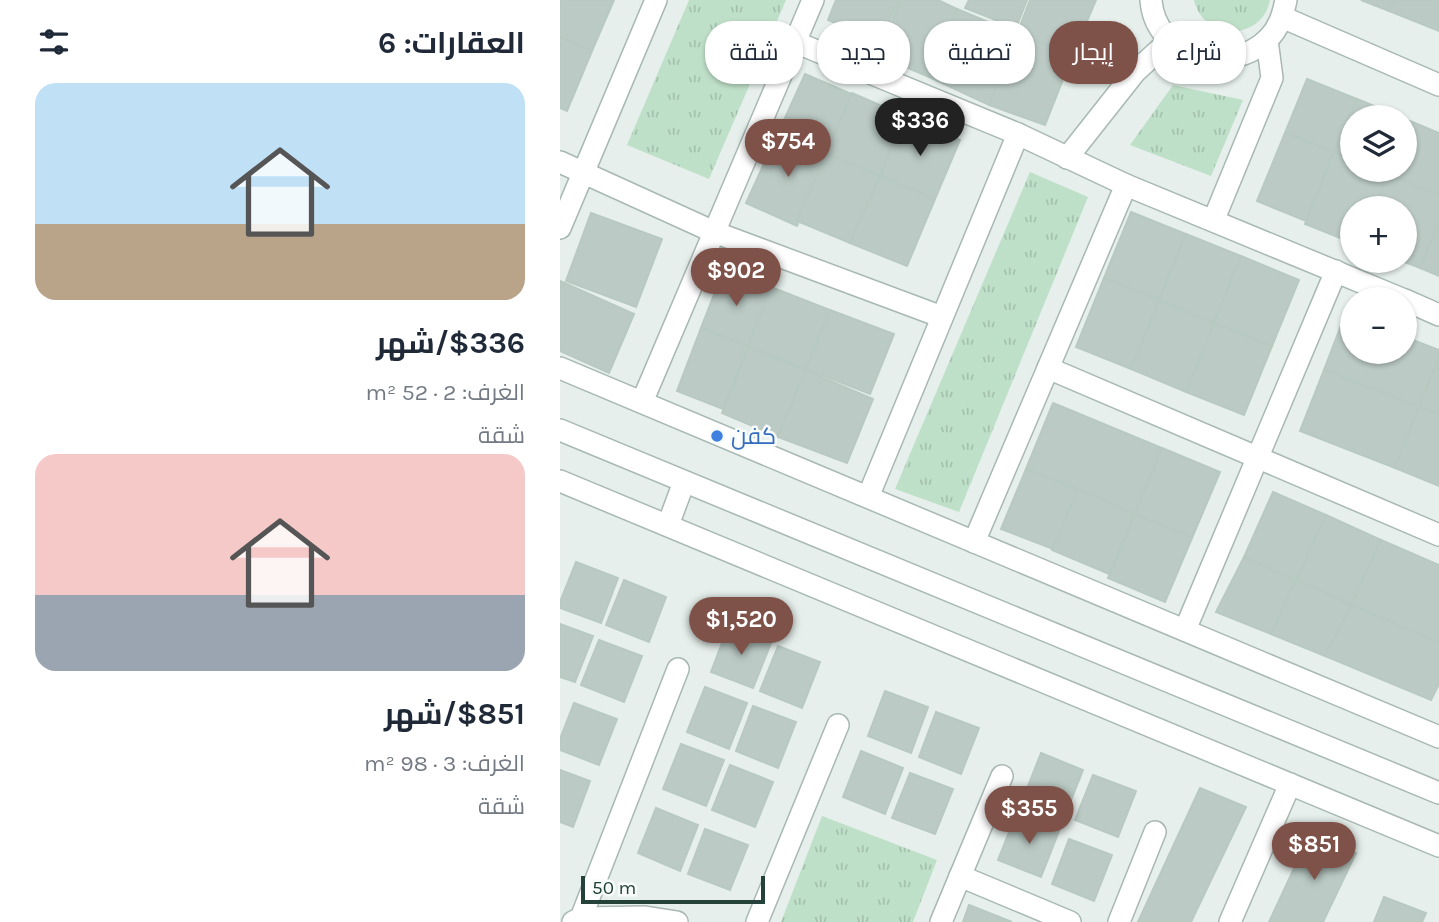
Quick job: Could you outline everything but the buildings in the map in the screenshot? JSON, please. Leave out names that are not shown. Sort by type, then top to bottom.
[{"type":"street","points":[[560,228],[656,0]]},
{"type":"street","points":[[803,23],[813,0]]},
{"type":"street","points":[[1151,0],[1157,21]]},
{"type":"street","points":[[1246,53],[1267,40],[1284,9],[1439,85]]},
{"type":"street","points":[[1214,219],[1272,78],[1267,40]]},
{"type":"street","points":[[803,45],[1018,134],[1126,185],[1374,287]]},
{"type":"street","points":[[1067,158],[1135,72],[1152,56]]},
{"type":"street","points":[[642,402],[777,84]]},
{"type":"street","points":[[868,498],[1018,134]]},
{"type":"street","points":[[560,162],[714,232],[942,317]]},
{"type":"street","points":[[974,542],[1126,185]]},
{"type":"street","points":[[1185,630],[1336,271]]},
{"type":"street","points":[[1417,306],[1439,315]]},
{"type":"street","points":[[560,368],[1439,737]]},
{"type":"street","points":[[1048,368],[1439,535]]},
{"type":"street","points":[[560,430],[1439,793]]},
{"type":"street","points":[[560,481],[1439,846]]},
{"type":"street","points":[[668,525],[684,482]]},
{"type":"street","points":[[677,922],[645,917],[577,920],[678,669]]},
{"type":"street","points":[[757,922],[838,725]]},
{"type":"street","points":[[941,922],[1002,776]]},
{"type":"street","points":[[1230,922],[1290,784]]},
{"type":"street","points":[[1119,922],[1155,832]]},
{"type":"street","points":[[960,876],[1070,922]]},
{"type":"green space","points":[[689,0],[786,0],[777,21],[705,21],[705,84],[750,84],[709,179],[627,145]]},
{"type":"green space","points":[[1194,0],[1270,0],[1265,14],[1246,28],[1246,21],[1207,21]]},
{"type":"green space","points":[[1173,85],[1243,100],[1211,176],[1130,145]]},
{"type":"green space","points":[[1030,172],[1088,197],[959,512],[895,489]]},
{"type":"green space","points":[[822,816],[937,860],[913,922],[781,922]]},
{"type":"place","name":"كفن","points":[[717,436]]}]
